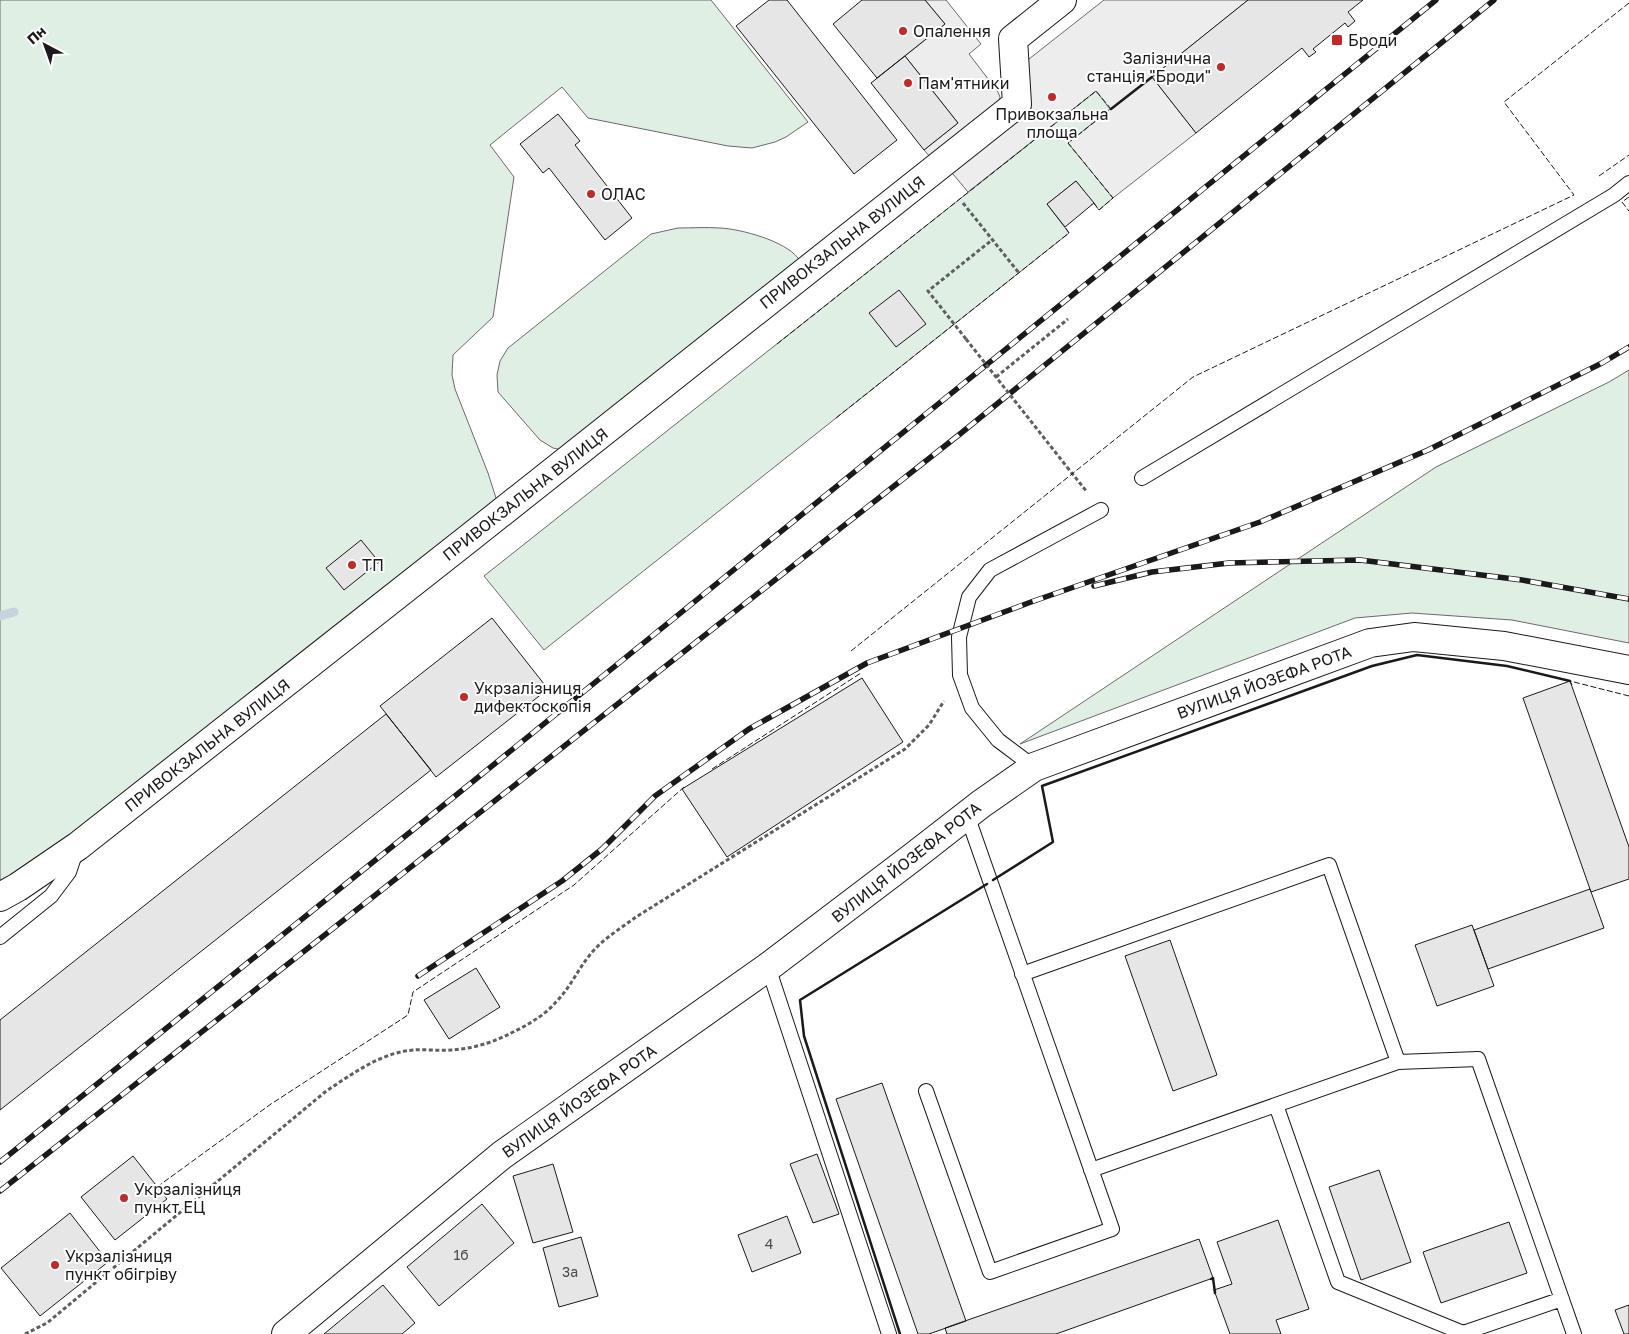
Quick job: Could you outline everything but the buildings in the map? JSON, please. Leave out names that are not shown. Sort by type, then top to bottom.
[{"type":"street","name":"ПРИВОКЗАЛЬНА ВУЛИЦЯ","points":[[0,897],[78,846],[1017,104],[1013,39],[1062,0]]},
{"type":"street","name":"ВУЛИЦЯ ЙОЗЕФА РОТА","points":[[286,1334],[502,1155],[768,967],[914,858],[981,804],[1034,767],[1370,644],[1414,637],[1504,646],[1629,670]]},
{"type":"lane","points":[[1142,478],[1605,200],[1629,183]]},
{"type":"lane","points":[[1034,767],[998,740],[972,708],[960,674],[959,637],[969,597],[990,570],[1101,510]]},
{"type":"lane","points":[[926,1091],[990,1272],[1112,1229],[967,815]]},
{"type":"lane","points":[[0,937],[51,896],[69,872],[78,846]]},
{"type":"lane","points":[[1022,974],[1329,865],[1398,1062]]},
{"type":"lane","points":[[768,967],[889,1334]]},
{"type":"lane","points":[[1091,1170],[1398,1062],[1478,1059],[1574,1334]]},
{"type":"lane","points":[[1276,1105],[1338,1282],[1463,1334],[1562,1298]]},
{"type":"path","points":[[963,203],[1019,274]]},
{"type":"path","points":[[992,240],[928,291],[1101,510]]},
{"type":"path","points":[[996,377],[1068,319]]},
{"type":"path","points":[[25,1334],[47,1323],[325,1092],[364,1066],[391,1055],[412,1050],[451,1050],[477,1046],[508,1035],[533,1021],[556,1003],[589,955],[636,917],[905,749],[928,725],[948,696],[960,674]]},
{"type":"green space","points":[[0,0],[711,0],[808,122],[775,142],[752,148],[728,146],[588,118],[562,87],[490,145],[514,177],[493,317],[453,355],[452,375],[455,389],[497,501],[118,800],[0,887]]},
{"type":"green space","points":[[1096,91],[1111,109],[1069,143],[1113,198],[1099,210],[1076,181],[1047,204],[1069,233],[544,650],[484,576]]},
{"type":"green space","points":[[678,228],[729,229],[762,237],[792,252],[799,260],[805,272],[567,451],[553,448],[540,440],[498,392],[497,375],[500,361],[508,348],[651,234]]},
{"type":"green space","points":[[1629,370],[1629,643],[1512,620],[1412,613],[1355,618],[1020,744],[1436,467],[1609,382]]},
{"type":"shaded area","points":[[925,0],[946,0],[981,44],[969,54],[1000,97],[999,102],[931,158],[924,150],[958,123],[905,56],[945,24]]},
{"type":"shaded area","points":[[1104,0],[1248,0],[1152,77],[1196,133],[1113,198],[1068,143],[1110,109],[1096,91],[968,192],[943,162],[1017,104],[1015,70]]},
{"type":"waterway","points":[[0,616],[14,612]]},
{"type":"railway","points":[[0,1162],[455,796],[1436,0]]},
{"type":"railway","points":[[0,1191],[960,434],[1494,0]]},
{"type":"railway","points":[[418,976],[562,881],[602,849],[655,796],[749,729],[867,663],[1031,602],[1260,522],[1428,450],[1602,363],[1629,347]]},
{"type":"railway","points":[[1094,586],[1152,572],[1229,563],[1360,560],[1522,580],[1629,599]]},
{"type":"fence","points":[[851,651],[1193,377],[1574,195],[1504,102],[1629,3]]},
{"type":"fence","points":[[777,344],[1096,91],[1111,109],[1068,143],[1113,198],[1099,210],[1094,203],[1091,205]]},
{"type":"fence","points":[[1599,176],[1629,155]]},
{"type":"fence","points":[[1629,197],[1622,202],[1629,211]]},
{"type":"fence","points":[[836,418],[1069,233],[1066,226]]},
{"type":"fence","points":[[712,769],[861,673]]},
{"type":"fence","points":[[1572,685],[1570,681],[1629,696]]},
{"type":"fence","points":[[157,1187],[271,1104],[408,1015],[413,992],[574,885],[684,787]]},
{"type":"wall","points":[[1111,109],[1152,77]]},
{"type":"wall","points":[[993,880],[1053,842],[1042,786],[1372,666],[1417,655],[1507,666],[1570,681]]},
{"type":"wall","points":[[900,1334],[804,1036],[800,1000],[987,884]]},
{"type":"wall","points":[[1211,1279],[1213,1278],[1215,1293]]},
{"type":"place","name":"Опалення","points":[[903,31]]},
{"type":"place","name":"Броди","points":[[1337,40]]},
{"type":"place","name":"Залізнична станція \"Броди\"","points":[[1221,67]]},
{"type":"place","name":"Пам'ятники","points":[[908,83]]},
{"type":"place","name":"Привокзальна площа","points":[[1052,97]]},
{"type":"place","name":"ОЛАС","points":[[591,194]]},
{"type":"place","name":"ТП","points":[[352,565]]},
{"type":"place","name":"Укрзалізниця дифектоскопія","points":[[464,697]]},
{"type":"place","name":"Укрзалізниця пункт ЕЦ","points":[[124,1198]]},
{"type":"place","name":"Укрзалізниця пункт обігріву","points":[[55,1265]]}]
